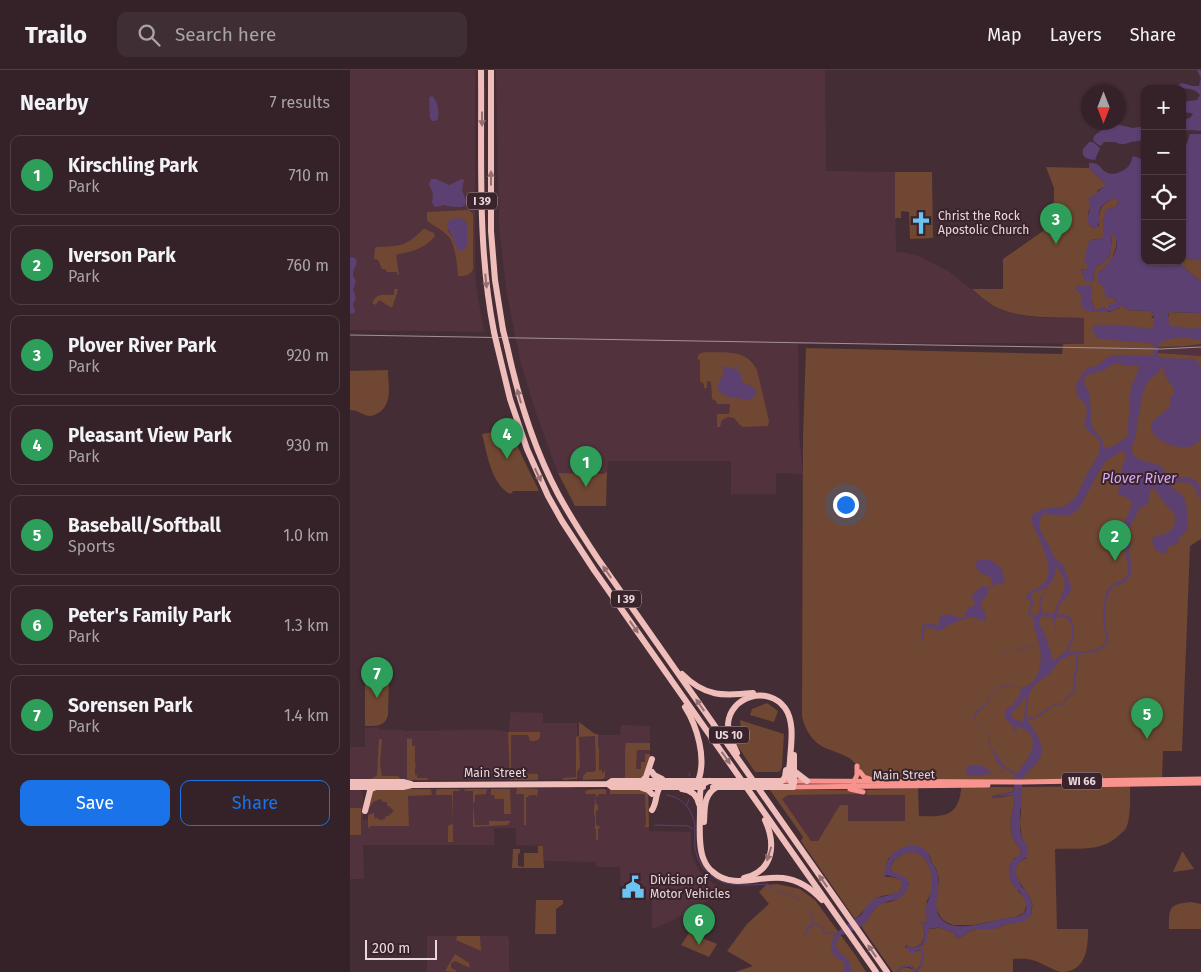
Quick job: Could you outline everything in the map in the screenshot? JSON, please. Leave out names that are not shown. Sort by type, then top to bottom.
[{"type":"highway","name":"I 39","points":[[482,70],[482,232],[489,308],[510,399],[527,449],[548,496],[585,557],[876,972]]},
{"type":"highway","name":"I 39","points":[[491,70],[491,231],[495,280],[503,330],[512,368],[528,424],[540,455],[572,519],[598,559],[887,972]]},
{"type":"highway","points":[[661,650],[664,651],[684,675],[703,690],[719,695],[763,692],[774,695],[786,704],[794,718],[793,783]]},
{"type":"highway","points":[[658,661],[665,678],[682,701],[694,724],[700,748],[698,783],[704,862],[713,873],[731,881],[786,878],[797,882],[810,889],[843,926]]},
{"type":"highway","name":"US 10","points":[[782,781],[786,773],[791,720],[779,701],[769,696],[757,695],[746,698],[732,710],[729,717],[729,735],[738,755],[788,827],[788,831]]},
{"type":"highway","points":[[791,732],[789,773],[793,783]]},
{"type":"highway","points":[[643,780],[646,778],[652,759]]},
{"type":"highway","points":[[794,771],[808,784]]},
{"type":"highway","points":[[652,772],[661,779],[683,779],[698,783]]},
{"type":"highway","name":"Main Street","points":[[350,787],[608,784],[612,781],[643,780],[652,787],[710,781],[736,784],[793,783]]},
{"type":"highway","name":"Main Street","points":[[608,784],[612,787],[646,789],[685,781],[716,787],[736,784]]},
{"type":"highway","name":"Main Street","points":[[763,784],[782,781]]},
{"type":"highway","name":"Main Street","points":[[350,782],[403,782],[412,785]]},
{"type":"highway","points":[[619,787],[628,784],[649,783],[652,787]]},
{"type":"highway","points":[[365,812],[370,791],[376,787]]},
{"type":"highway","points":[[652,810],[655,806],[658,791],[662,787],[692,792],[700,808]]},
{"type":"highway","points":[[716,787],[708,794],[706,803],[704,851],[709,865],[721,874],[736,878],[748,877],[759,871],[768,861],[772,840],[760,808]]},
{"type":"main road","points":[[854,782],[857,775],[857,766]]},
{"type":"main road","points":[[860,772],[869,779],[891,782]]},
{"type":"main road","name":"Main Street","points":[[1022,784],[1201,779]]},
{"type":"main road","name":"Main Street","points":[[782,781],[830,787],[1201,783]]},
{"type":"main road","name":"Main Street","points":[[808,784],[854,782],[862,787],[891,782],[1014,784]]},
{"type":"main road","points":[[808,784],[858,784],[862,787]]},
{"type":"shaded area","points":[[350,70],[475,70],[475,266],[476,286],[484,332],[350,330]]},
{"type":"shaded area","points":[[496,70],[825,70],[826,171],[895,172],[896,252],[918,256],[948,271],[985,300],[1002,310],[1033,317],[1084,318],[1084,344],[798,344],[799,436],[803,474],[776,473],[776,494],[731,494],[731,461],[608,461],[607,472],[604,474],[558,473],[537,416],[522,367],[506,288],[499,226]]},
{"type":"shaded area","points":[[1046,167],[1089,168],[1106,184],[1106,186],[1098,190],[1089,209],[1088,219],[1092,228],[1099,226],[1100,212],[1105,203],[1114,198],[1118,200],[1117,206],[1109,209],[1104,217],[1103,238],[1092,240],[1087,270],[1081,269],[1084,278],[1093,282],[1095,268],[1110,255],[1113,233],[1116,238],[1116,247],[1102,285],[1107,298],[1113,297],[1117,303],[1111,304],[1107,310],[1103,307],[1099,310],[1094,309],[1092,290],[1082,285],[1078,287],[1078,291],[1081,294],[1081,307],[1109,312],[1122,305],[1128,310],[1151,311],[1154,315],[1151,318],[1168,318],[1169,312],[1201,313],[1201,344],[1158,347],[1158,353],[1201,356],[1201,539],[1190,546],[1182,751],[1163,751],[1162,779],[862,782],[856,764],[851,759],[817,743],[807,731],[802,716],[803,437],[806,348],[1062,354],[1063,344],[1084,344],[1084,318],[1038,317],[1015,314],[994,306],[972,289],[1003,289],[1003,259],[1043,231],[1053,218],[1054,188]]},
{"type":"shaded area","points":[[895,172],[932,172],[933,238],[910,239],[909,212],[901,211],[901,218],[895,218]]},
{"type":"shaded area","points":[[469,210],[473,214],[473,269],[469,274],[458,276],[453,245],[444,232],[427,221],[427,212]],"holes":[[[463,219],[467,224],[467,245],[456,245],[448,231]]]},
{"type":"shaded area","points":[[423,229],[434,233],[435,236],[422,247],[396,255],[399,275],[397,275],[397,272],[387,272],[385,269],[382,269],[378,260],[374,259],[375,248],[402,244],[412,239]]},
{"type":"shaded area","points":[[1186,257],[1192,260],[1201,260],[1201,282],[1181,265],[1186,265]]},
{"type":"shaded area","points":[[394,289],[398,290],[392,308],[379,300],[376,305],[372,303],[378,296],[394,295]]},
{"type":"shaded area","points":[[1201,344],[1201,356],[1158,353],[1158,346]]},
{"type":"shaded area","points":[[704,352],[734,353],[747,358],[752,363],[757,370],[769,421],[768,426],[743,427],[734,418],[728,417],[722,420],[720,427],[717,427],[717,414],[729,414],[730,404],[717,404],[712,399],[711,382],[707,381],[707,388],[704,388],[704,384],[700,381],[700,360],[697,359],[699,354]]},
{"type":"shaded area","points":[[388,370],[389,393],[384,408],[379,413],[370,416],[350,410],[350,371]]},
{"type":"shaded area","points":[[509,429],[539,491],[513,491],[510,494],[498,483],[494,476],[482,434]]},
{"type":"shaded area","points":[[607,472],[606,506],[575,506],[558,473],[603,474]]},
{"type":"shaded area","points":[[365,680],[389,680],[388,715],[385,722],[380,725],[365,726]]},
{"type":"shaded area","points":[[767,703],[778,711],[774,722],[750,715],[752,709]]},
{"type":"shaded area","points":[[510,712],[543,713],[543,723],[577,723],[577,735],[620,735],[621,725],[650,726],[650,758],[638,779],[350,781],[350,747],[365,747],[365,728],[379,727],[379,730],[404,731],[497,730],[509,732]]},
{"type":"shaded area","points":[[740,720],[784,734],[782,767],[780,771],[755,772],[735,742],[734,733],[741,730]]},
{"type":"shaded area","points":[[579,722],[595,734],[598,734],[599,770],[602,770],[602,773],[605,771],[603,779],[583,780],[583,776],[587,772],[596,770],[595,736],[579,737],[580,767],[577,772],[577,779],[563,780],[563,778],[576,777],[576,737],[579,736]]},
{"type":"shaded area","points":[[508,732],[540,732],[539,739],[535,741],[530,741],[528,735],[511,735],[511,773],[538,774],[538,780],[510,780]]},
{"type":"shaded area","points":[[407,738],[412,739],[412,746],[415,746],[415,775],[417,775],[417,778],[427,778],[428,780],[407,779]]},
{"type":"shaded area","points":[[379,739],[382,739],[380,765],[382,776],[398,776],[400,781],[370,781],[377,775]]},
{"type":"shaded area","points":[[626,743],[650,743],[650,750],[637,750],[636,769],[641,769],[641,762],[645,762],[645,754],[650,754],[643,778],[625,779]]},
{"type":"shaded area","points":[[1130,786],[1127,826],[1116,838],[1095,847],[1055,849],[1057,929],[1088,929],[1086,951],[1081,963],[1076,968],[1061,972],[1036,961],[1013,959],[1013,972],[917,972],[921,967],[923,958],[923,949],[918,948],[924,944],[929,928],[943,929],[956,934],[958,939],[976,929],[994,929],[1007,924],[1014,924],[1031,915],[1032,904],[1018,880],[1015,870],[1016,866],[1026,858],[1020,824],[1022,787]]},
{"type":"shaded area","points":[[961,787],[1014,787],[1012,792],[991,798],[1012,795],[1014,800],[1011,829],[1013,838],[1021,853],[1020,856],[1014,858],[1009,868],[1019,892],[1027,904],[1024,913],[1016,917],[974,925],[953,925],[946,922],[941,918],[936,909],[939,879],[936,869],[930,856],[916,846],[889,858],[886,864],[885,877],[900,879],[902,887],[900,890],[894,894],[878,898],[855,919],[801,841],[803,837],[770,790],[855,790],[859,793],[788,795],[782,799],[811,841],[818,841],[840,805],[848,805],[848,821],[905,821],[905,795],[868,795],[866,794],[867,790],[918,788],[919,816],[940,816],[948,814],[957,805]]},
{"type":"shaded area","points":[[517,788],[538,789],[537,797],[536,795],[529,795],[526,797],[526,825],[524,825],[524,794],[516,794]]},
{"type":"shaded area","points":[[905,788],[905,821],[847,821],[818,841],[811,841],[770,790],[867,790]]},
{"type":"shaded area","points":[[350,789],[362,792],[363,820],[368,819],[368,802],[379,789],[641,789],[649,796],[649,831],[691,832],[692,855],[705,878],[720,887],[716,893],[697,908],[658,927],[652,928],[652,900],[621,900],[620,867],[596,867],[596,862],[544,861],[543,846],[516,845],[516,828],[494,828],[494,845],[363,845],[364,879],[350,879]]},
{"type":"shaded area","points":[[379,789],[430,789],[432,795],[408,796],[409,826],[370,826],[370,828],[368,827],[368,815],[374,813],[376,819],[378,817],[379,820],[385,819],[394,811],[387,806],[387,802],[383,802],[381,799],[373,802],[368,810],[371,791]]},
{"type":"shaded area","points":[[465,789],[487,789],[486,794],[475,795],[473,803],[473,791],[464,791]]},
{"type":"shaded area","points":[[491,789],[510,789],[511,814],[504,814],[504,799],[495,799],[494,795],[491,795]]},
{"type":"shaded area","points":[[436,790],[460,790],[453,792],[453,824],[452,795],[436,795]]},
{"type":"shaded area","points":[[587,790],[606,790],[606,794],[599,794],[596,797],[598,810],[596,811],[596,825],[600,828],[598,829],[598,840],[596,840],[596,829],[593,829],[595,828],[596,794],[586,794],[585,792]]},
{"type":"shaded area","points":[[610,790],[642,790],[648,793],[649,827],[644,827],[646,824],[645,794],[610,794]]},
{"type":"shaded area","points":[[473,803],[475,825],[489,825],[489,821],[510,822],[507,825],[473,827]]},
{"type":"shaded area","points":[[350,808],[361,808],[361,835],[350,835]]},
{"type":"shaded area","points":[[453,824],[453,842],[448,842],[448,827]]},
{"type":"shaded area","points":[[538,846],[543,846],[544,868],[512,868],[513,849],[520,849],[518,866],[524,867],[524,853],[538,853]]},
{"type":"shaded area","points":[[914,851],[920,854],[928,863],[932,875],[931,893],[927,900],[926,919],[928,924],[919,921],[923,924],[924,933],[924,939],[920,944],[912,948],[906,945],[905,947],[914,951],[922,950],[919,967],[915,970],[913,967],[904,966],[897,972],[893,972],[861,926],[880,904],[900,898],[904,893],[909,883],[894,874],[890,868],[891,864],[899,856]]},
{"type":"shaded area","points":[[1182,852],[1194,869],[1173,872]]},
{"type":"shaded area","points":[[777,884],[800,889],[815,900],[866,972],[735,972],[753,966],[727,951],[747,924],[769,904],[759,892],[766,885]]},
{"type":"shaded area","points":[[536,900],[563,900],[563,904],[556,909],[556,934],[535,934]]},
{"type":"shaded area","points":[[1191,902],[1201,904],[1201,929],[1169,929],[1171,909],[1178,904]]},
{"type":"shaded area","points":[[689,933],[717,944],[709,957],[681,945]]},
{"type":"shaded area","points":[[427,936],[507,936],[509,938],[509,972],[427,972]]},
{"type":"shaded area","points":[[457,936],[480,936],[481,951],[456,940]]},
{"type":"shaded area","points":[[455,954],[469,963],[470,968],[455,961],[451,963],[451,968],[456,972],[445,971]]},
{"type":"shaded area","points":[[905,967],[917,972],[898,972]]},
{"type":"water","points":[[1197,70],[1201,70],[1201,78]]},
{"type":"water","points":[[1201,78],[1201,131],[1186,131],[1186,119],[1190,118],[1193,114],[1186,112],[1186,101],[1197,100],[1200,95],[1194,90],[1186,89],[1186,85],[1178,85],[1182,83],[1199,86]]},
{"type":"water","points":[[432,96],[437,103],[438,110],[438,119],[435,121],[432,121],[430,118],[429,99]]},
{"type":"water","points":[[1126,126],[1141,127],[1141,141],[1125,144],[1104,142],[1101,146],[1093,140],[1094,136],[1102,130],[1126,130]]},
{"type":"water","points":[[1190,134],[1201,134],[1201,260],[1192,260],[1186,257],[1187,143]]},
{"type":"water","points":[[1089,142],[1093,142],[1100,148],[1095,160],[1087,158],[1083,154],[1083,149]]},
{"type":"water","name":"Plover River","points":[[1133,156],[1141,159],[1141,265],[1181,265],[1201,282],[1201,313],[1170,312],[1168,314],[1169,326],[1191,329],[1201,328],[1201,340],[1186,337],[1170,339],[1160,343],[1158,355],[1161,358],[1196,359],[1201,368],[1201,433],[1199,441],[1194,445],[1180,447],[1164,442],[1153,433],[1152,424],[1169,407],[1171,404],[1169,399],[1173,395],[1173,388],[1165,375],[1162,365],[1143,392],[1136,435],[1132,447],[1135,456],[1160,466],[1167,475],[1194,480],[1198,483],[1201,498],[1199,498],[1196,489],[1191,483],[1178,482],[1170,485],[1183,496],[1187,512],[1187,530],[1180,537],[1177,544],[1169,546],[1165,554],[1161,554],[1155,548],[1152,539],[1171,531],[1175,517],[1155,490],[1153,488],[1150,491],[1148,504],[1140,508],[1127,533],[1131,546],[1128,551],[1131,560],[1129,578],[1121,584],[1113,586],[1108,595],[1105,612],[1107,643],[1098,651],[1079,653],[1074,693],[1063,704],[1054,706],[1036,718],[1028,721],[1039,739],[1042,751],[1041,756],[1022,779],[1020,830],[1022,839],[1028,847],[1028,853],[1017,865],[1015,872],[1021,886],[1031,900],[1031,915],[1026,920],[1014,924],[1007,924],[994,929],[976,929],[958,939],[956,934],[943,929],[929,928],[926,941],[919,947],[923,949],[924,954],[920,970],[915,972],[908,967],[897,972],[905,965],[911,966],[915,970],[919,968],[922,950],[911,954],[905,945],[912,948],[923,942],[923,924],[919,921],[924,921],[928,924],[925,912],[932,888],[930,868],[923,857],[913,852],[898,857],[892,862],[890,868],[894,874],[899,874],[908,880],[907,890],[903,895],[877,907],[863,925],[841,935],[838,939],[836,943],[837,949],[849,961],[851,972],[844,972],[844,963],[832,952],[831,944],[835,935],[831,933],[824,934],[820,926],[815,924],[804,936],[807,930],[806,927],[813,923],[811,914],[813,921],[823,927],[824,932],[836,933],[861,915],[874,899],[897,893],[901,889],[901,881],[887,875],[884,877],[886,865],[896,851],[910,846],[921,847],[925,850],[936,870],[938,883],[936,908],[946,923],[966,926],[1022,915],[1027,907],[1026,902],[1012,883],[1009,872],[1012,862],[1021,853],[1013,838],[1011,829],[1014,800],[1012,795],[988,798],[1012,792],[1015,776],[1004,768],[999,774],[1003,769],[995,759],[989,745],[989,741],[990,734],[991,748],[1003,765],[1016,774],[1026,761],[1032,747],[1033,740],[1030,734],[1025,729],[1016,725],[1018,732],[1016,731],[1005,718],[1006,710],[1012,706],[1023,689],[1009,686],[1028,686],[1033,682],[1037,677],[1041,656],[1039,643],[1024,649],[1011,651],[1039,642],[1034,627],[1034,618],[1028,612],[1031,602],[1026,597],[1045,582],[1049,570],[1042,546],[1031,523],[1031,517],[1036,512],[1045,508],[1063,507],[1071,502],[1098,455],[1100,449],[1099,440],[1084,425],[1086,405],[1077,397],[1076,385],[1086,369],[1098,365],[1106,358],[1112,356],[1151,356],[1154,354],[1153,344],[1101,339],[1096,337],[1092,329],[1095,325],[1101,325],[1149,329],[1153,327],[1154,315],[1151,311],[1127,310],[1122,305],[1107,312],[1088,311],[1081,307],[1081,294],[1075,290],[1075,286],[1079,287],[1078,285],[1092,285],[1094,309],[1099,310],[1102,306],[1107,310],[1110,308],[1109,304],[1117,303],[1113,297],[1107,299],[1106,292],[1104,292],[1102,285],[1098,283],[1098,273],[1116,250],[1116,239],[1113,234],[1108,258],[1095,268],[1093,282],[1085,281],[1081,269],[1087,270],[1088,268],[1088,265],[1084,263],[1089,241],[1103,238],[1106,209],[1117,206],[1118,200],[1114,198],[1102,206],[1096,229],[1095,227],[1092,228],[1088,219],[1090,207],[1088,198],[1106,186],[1106,184],[1089,168],[1089,163],[1098,164],[1109,173],[1116,174],[1128,167]],"holes":[[[1119,363],[1126,366],[1138,365],[1138,372],[1130,391],[1128,436],[1117,444],[1105,449],[1101,437],[1091,425],[1089,391],[1085,386],[1085,377]],[[1122,451],[1126,458],[1121,468],[1123,478],[1118,494],[1130,499],[1131,504],[1123,527],[1123,534],[1127,541],[1128,572],[1124,579],[1112,585],[1107,592],[1104,602],[1106,637],[1104,644],[1097,649],[1068,653],[1074,636],[1074,629],[1070,617],[1063,614],[1056,615],[1060,603],[1067,597],[1071,586],[1063,565],[1053,556],[1042,535],[1039,524],[1040,519],[1044,514],[1068,516],[1079,509],[1107,460]],[[1055,566],[1061,573],[1065,585],[1054,613],[1043,613],[1041,601],[1047,591],[1041,597],[1039,596],[1039,612],[1037,615],[1033,615],[1030,609],[1034,603],[1031,594],[1047,588],[1054,578]],[[1043,616],[1052,617],[1056,629],[1056,617],[1069,620],[1072,628],[1069,645],[1060,657],[1055,660],[1053,660],[1046,637],[1039,623],[1039,619]],[[1076,653],[1076,668],[1073,678],[1073,692],[1067,696],[1063,703],[1053,705],[1035,717],[1028,718],[1026,721],[1029,693],[1035,685],[1049,675],[1060,660]],[[1026,696],[1024,721],[1015,720],[1011,713]]]},
{"type":"water","points":[[431,179],[436,179],[449,185],[462,179],[464,180],[462,190],[466,201],[465,205],[462,207],[434,206],[432,203],[433,194],[429,184]]},
{"type":"water","points":[[455,218],[463,219],[467,224],[467,246],[462,251],[457,248],[447,225],[448,222]]},
{"type":"water","points":[[350,257],[355,258],[357,262],[353,273],[356,281],[353,290],[356,298],[353,304],[355,312],[352,314],[350,313]]},
{"type":"water","points":[[740,365],[736,370],[741,373],[741,381],[752,386],[756,391],[755,396],[750,400],[725,396],[718,388],[723,373],[722,366],[734,369]]},
{"type":"water","points":[[981,559],[990,560],[1001,567],[1005,582],[994,586],[991,585],[992,578],[979,572],[975,565]]},
{"type":"water","points":[[983,586],[990,588],[981,605],[981,609],[984,610],[986,617],[985,622],[977,617],[972,617],[957,621],[939,631],[933,628],[926,628],[923,632],[922,641],[922,626],[930,623],[940,626],[939,617],[945,615],[951,614],[961,618],[966,613],[968,607],[975,605],[972,599],[973,595]]},
{"type":"water","points":[[1004,686],[1009,686],[1000,687],[993,692],[987,704],[976,715],[975,723],[973,720],[976,713],[986,704],[992,691],[998,687]]},
{"type":"water","points":[[978,765],[991,771],[993,774],[976,776],[968,775],[966,771],[967,767]]},
{"type":"waterway","points":[[667,795],[681,800],[690,811],[695,823],[696,853],[701,865],[709,874],[720,881],[730,884],[768,884],[774,889],[798,899],[812,915]]},
{"type":"waterway","points":[[687,805],[689,799]]},
{"type":"waterway","points":[[655,825],[688,826],[693,829]]},
{"type":"railway","points":[[350,335],[1161,349],[1201,347]]},
{"type":"place","name":"Christ the Rock Apostolic Church","points":[[921,223]]},
{"type":"place","name":"Plover River Park","points":[[1056,244]]},
{"type":"place","name":"Pleasant View Park","points":[[507,459]]},
{"type":"place","name":"Kirschling Park","points":[[586,487]]},
{"type":"place","name":"Iverson Park","points":[[1115,561]]},
{"type":"place","name":"Sorensen Park","points":[[377,698]]},
{"type":"place","name":"Baseball/Softball","points":[[1147,739]]},
{"type":"place","name":"Division of Motor Vehicles","points":[[633,887]]},
{"type":"place","name":"Peter's Family Park","points":[[699,945]]}]
